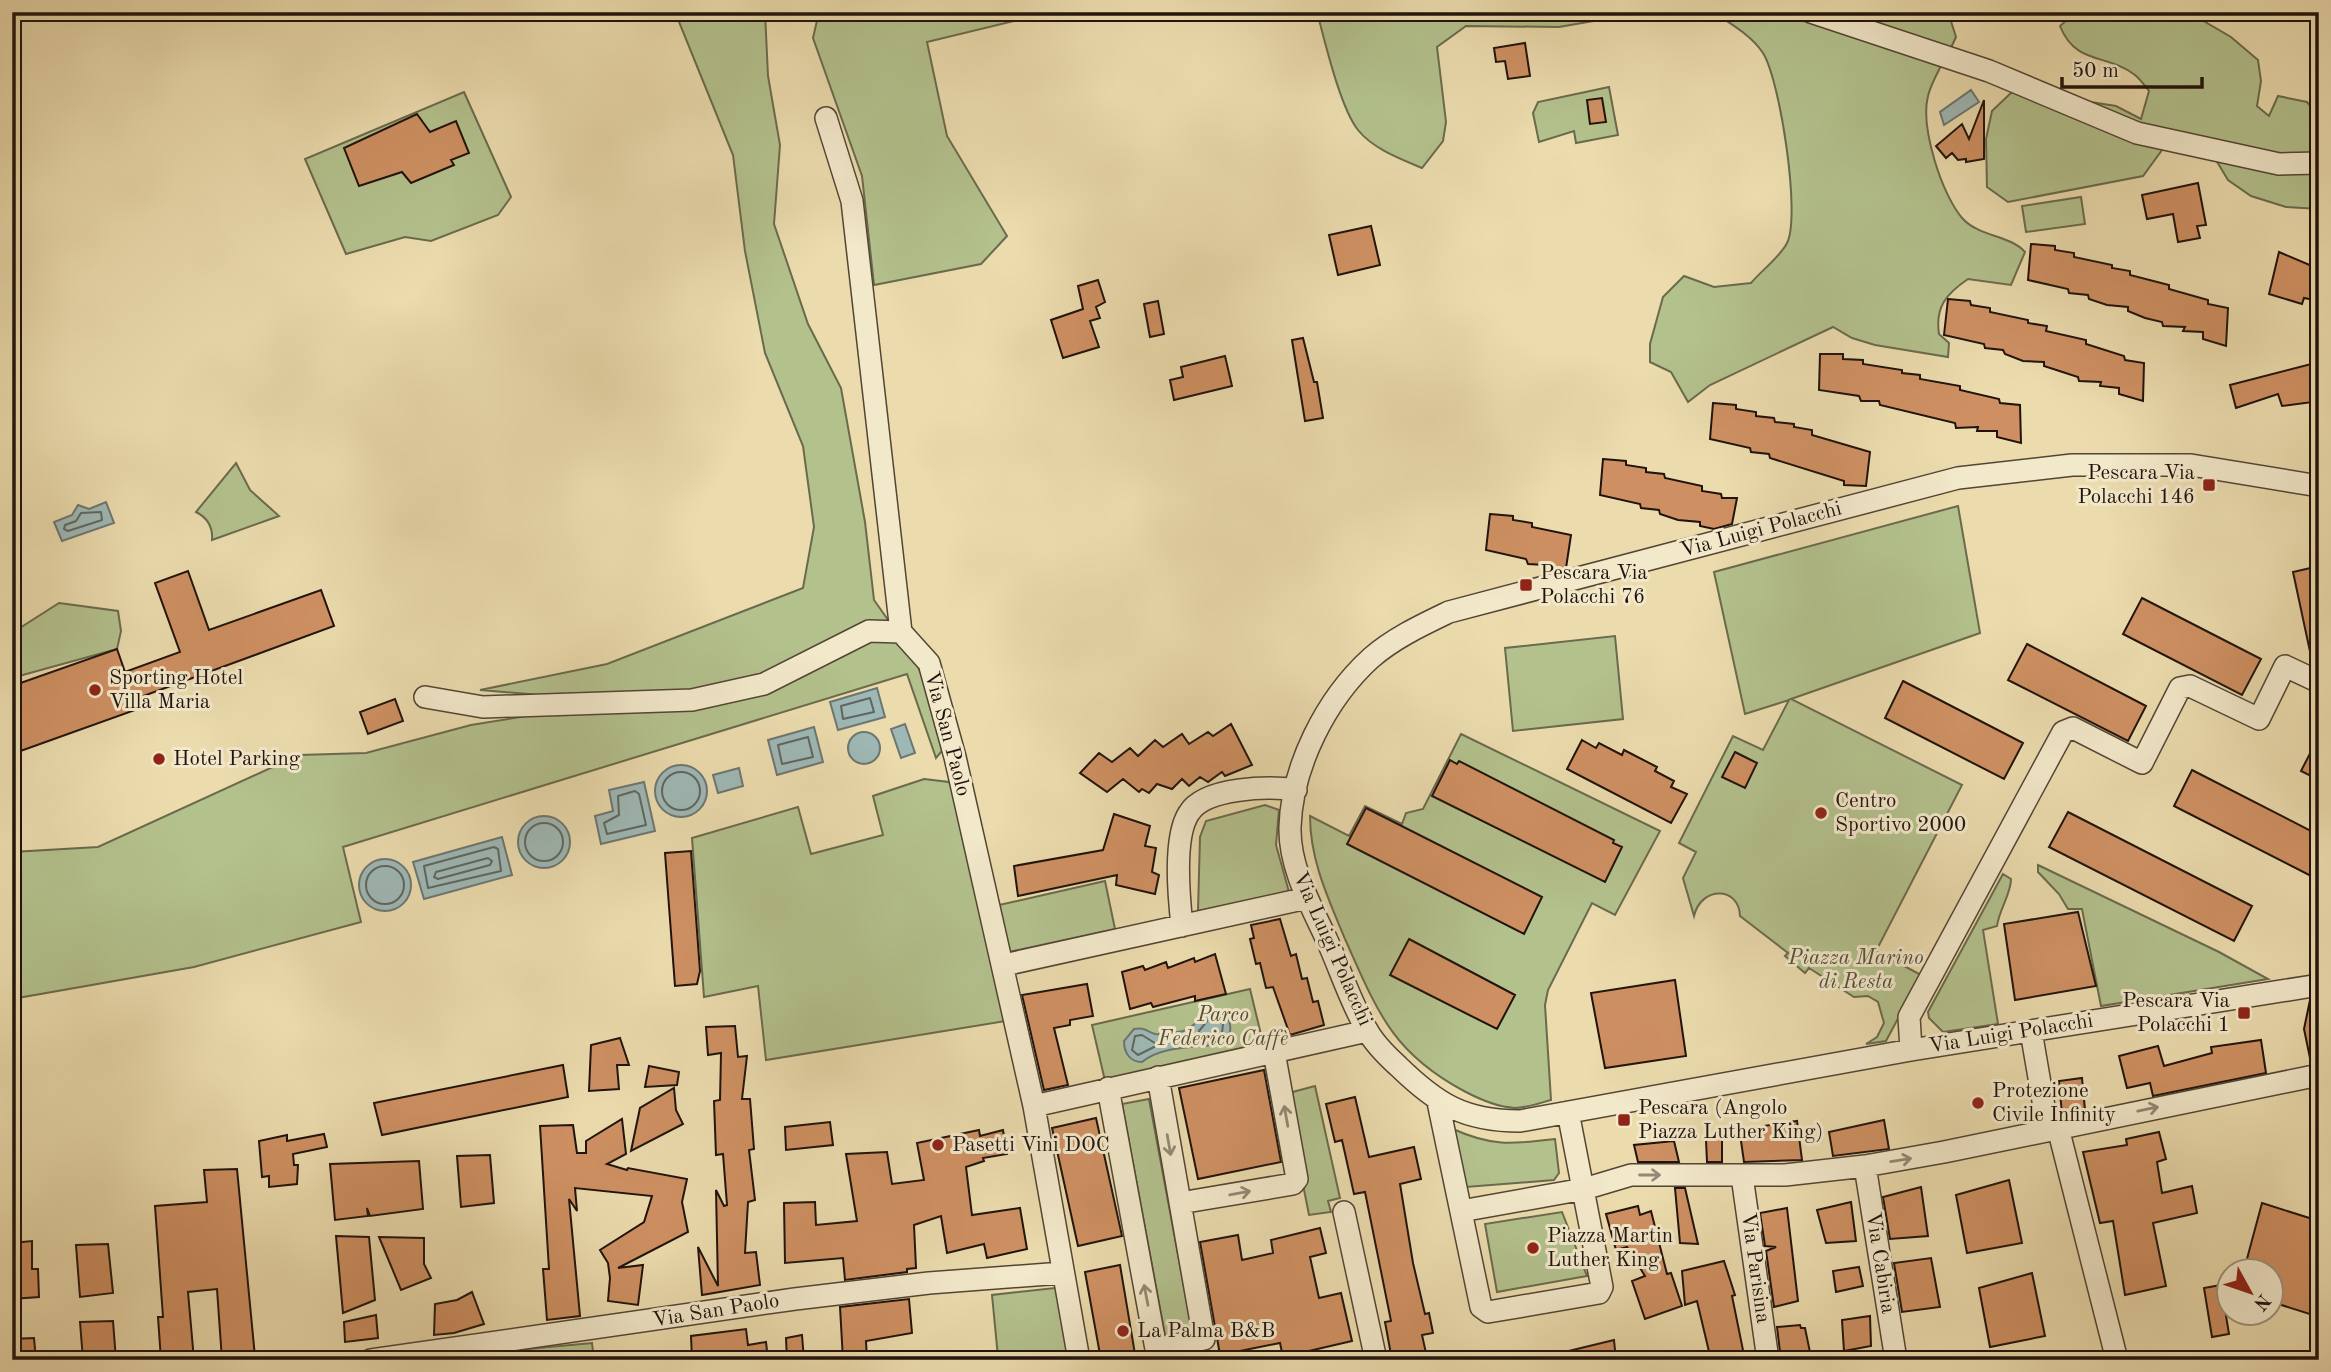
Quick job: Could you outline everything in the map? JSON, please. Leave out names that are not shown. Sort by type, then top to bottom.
[{"type":"street","points":[[1811,12],[1990,72],[2137,133],[2279,164],[2319,163]]},
{"type":"street","points":[[425,696],[482,707],[692,700],[764,684],[869,631],[901,632],[852,201],[826,118]]},
{"type":"street","name":"Via Luigi Polacchi","points":[[2319,486],[2191,465],[2071,465],[1958,478],[1448,612],[1408,632],[1371,658],[1324,717],[1300,771],[1290,828],[1295,865],[1307,898],[1367,1031],[1392,1060],[1438,1102],[1461,1112],[1500,1121],[1520,1121],[1911,1051],[2319,985]]},
{"type":"street","name":"Via San Paolo","points":[[901,632],[929,663],[1003,965],[1034,1106],[1079,1360]]},
{"type":"street","name":"Via Luigi Polacchi","points":[[1911,1051],[1909,1017],[2063,732],[2073,728],[2142,763],[2180,688],[2190,686],[2259,719],[2286,666],[2319,682]]},
{"type":"street","points":[[1182,926],[1178,898],[1182,834],[1190,811],[1204,800],[1224,794],[1271,786],[1296,790]]},
{"type":"street","points":[[1003,965],[1307,898]]},
{"type":"street","points":[[1034,1106],[1367,1031]]},
{"type":"street","points":[[2031,1031],[2053,1129],[2118,1360]]},
{"type":"street","points":[[1180,1203],[1293,1184],[1297,1179],[1274,1052]]},
{"type":"street","points":[[1461,1211],[1584,1189],[1631,1175],[1812,1174],[1865,1166],[2319,1075]]},
{"type":"street","points":[[1108,1088],[1156,1349],[1204,1339],[1158,1077]]},
{"type":"street","points":[[1438,1102],[1481,1307],[1488,1312],[1599,1293],[1602,1287],[1568,1112]]},
{"type":"street","name":"Via Cabiria","points":[[1865,1166],[1896,1360]]},
{"type":"street","name":"Via Parisina","points":[[1742,1175],[1768,1360]]},
{"type":"street","points":[[1345,1212],[1376,1360]]},
{"type":"street","name":"Via San Paolo","points":[[370,1360],[795,1299],[929,1283],[1062,1273]]},
{"type":"green space","points":[[675,12],[765,12],[768,76],[780,145],[774,224],[808,324],[841,388],[865,522],[874,600],[912,654],[931,694],[946,746],[936,758],[907,674],[343,847],[361,922],[194,967],[12,999],[12,852],[98,847],[299,755],[366,753],[471,725],[557,711],[551,696],[480,690],[607,664],[803,588],[814,527],[803,446],[765,353],[745,251],[733,155]]},
{"type":"green space","points":[[819,12],[1051,12],[927,42],[947,136],[1007,236],[981,264],[874,285],[862,176],[813,38]]},
{"type":"green space","points":[[1317,12],[1613,12],[1599,20],[1559,27],[1466,26],[1437,47],[1446,122],[1443,141],[1422,168],[1379,148],[1364,137],[1351,120],[1339,90]]},
{"type":"green space","points":[[1713,12],[1948,12],[1956,37],[1933,81],[1926,109],[1935,160],[1948,194],[1963,219],[1978,229],[2019,246],[2025,252],[2011,285],[1968,279],[1948,296],[1941,309],[1938,324],[1939,334],[1949,343],[1948,357],[1875,345],[1852,338],[1833,327],[1710,385],[1688,402],[1671,372],[1650,362],[1650,344],[1663,297],[1684,276],[1714,287],[1751,283],[1784,248],[1791,228],[1787,148],[1769,68],[1763,53],[1753,41]]},
{"type":"green space","points":[[2076,12],[2188,12],[2231,37],[2258,60],[2261,81],[2257,106],[2269,116],[2278,96],[2307,102],[2319,116],[2319,209],[2286,207],[2251,196],[2228,180],[2216,160],[2160,135],[2162,150],[2143,176],[2008,202],[1987,187],[1986,139],[1992,111],[2014,90],[2116,106],[2141,119],[2149,91],[2139,78],[2124,68],[2083,53],[2067,39],[2060,26]]},
{"type":"green space","points":[[1609,87],[1618,135],[1576,143],[1574,131],[1539,142],[1533,113],[1538,102]]},
{"type":"green space","points":[[464,92],[511,197],[498,215],[431,241],[405,237],[346,254],[305,159]]},
{"type":"green space","points":[[2081,197],[2085,224],[2026,232],[2022,206]]},
{"type":"green space","points":[[236,463],[250,490],[279,516],[212,540],[209,523],[196,512]]},
{"type":"green space","name":"Piazza Marino di Resta","points":[[1958,506],[1980,633],[1791,699],[1962,785],[1876,951],[1921,975],[1886,1041],[1866,1044],[1877,1037],[1884,1023],[1878,1002],[1868,996],[1854,997],[1809,968],[1805,973],[1785,956],[1788,953],[1740,916],[1738,906],[1727,895],[1711,895],[1704,899],[1694,916],[1683,878],[1696,852],[1679,843],[1733,736],[1763,750],[1789,700],[1745,714],[1714,572]]},
{"type":"green space","points":[[59,603],[118,611],[121,631],[117,649],[12,678],[12,633]]},
{"type":"green space","points":[[1615,636],[1623,719],[1513,731],[1505,648]]},
{"type":"green space","points":[[1461,734],[1660,831],[1615,915],[1592,903],[1548,990],[1545,1005],[1551,1100],[1524,1107],[1515,1108],[1488,1102],[1439,1076],[1419,1061],[1389,1027],[1377,1008],[1345,939],[1326,894],[1313,848],[1310,816],[1349,836],[1365,806],[1402,824],[1406,813],[1423,809]]},
{"type":"green space","points":[[924,779],[949,782],[953,788],[1006,1021],[766,1060],[758,986],[704,997],[692,838],[798,807],[811,854],[883,835],[873,796]]},
{"type":"green space","points":[[1265,805],[1279,810],[1276,845],[1289,892],[1198,911],[1200,837],[1206,821]]},
{"type":"green space","points":[[2038,865],[2219,952],[2268,979],[2101,1006],[2082,909],[2068,909],[2059,894],[2038,872]]},
{"type":"green space","points":[[2003,874],[2011,879],[1997,926],[1983,930],[1998,1024],[1943,1032],[1929,1018],[1928,1012]]},
{"type":"green space","points":[[1105,881],[1115,929],[1009,952],[999,905]]},
{"type":"green space","name":"Parco Federico Caffè","points":[[1250,989],[1265,1051],[1106,1085],[1092,1025]]},
{"type":"green space","points":[[1315,1086],[1340,1198],[1328,1201],[1331,1212],[1309,1215],[1285,1094]]},
{"type":"green space","points":[[1149,1099],[1192,1330],[1165,1335],[1122,1104]]},
{"type":"green space","points":[[1453,1129],[1480,1139],[1503,1143],[1555,1139],[1559,1173],[1554,1180],[1466,1187]]},
{"type":"green space","points":[[1562,1212],[1587,1276],[1497,1292],[1485,1224]]},
{"type":"green space","points":[[1064,1287],[1076,1360],[964,1360],[998,1357],[992,1295]]},
{"type":"green space","points":[[592,1343],[594,1360],[505,1360],[505,1351]]},
{"type":"water","points":[[1971,90],[1979,102],[1944,125],[1940,112]]},
{"type":"water","points":[[106,502],[114,523],[62,541],[54,522],[72,515],[78,505],[89,509]]},
{"type":"water","points":[[877,688],[885,717],[838,730],[830,702]]},
{"type":"water","points":[[905,724],[915,753],[901,758],[891,729]]},
{"type":"water","points":[[814,727],[823,762],[777,775],[768,740]]},
{"type":"water","points":[[864,732],[875,737],[880,748],[875,759],[864,764],[853,759],[848,748],[853,737]]},
{"type":"water","points":[[681,765],[691,767],[699,773],[705,781],[705,801],[699,809],[691,815],[681,817],[671,815],[663,809],[657,801],[655,791],[657,781],[663,773],[671,767]]},
{"type":"water","points":[[739,768],[743,786],[718,793],[713,775]]},
{"type":"water","points":[[644,782],[655,831],[601,844],[595,816],[613,811],[609,790]]},
{"type":"water","points":[[544,816],[554,818],[562,824],[568,832],[568,852],[562,860],[554,866],[544,868],[534,866],[526,860],[520,852],[518,842],[520,832],[526,824],[534,818]]},
{"type":"water","points":[[502,837],[512,875],[424,899],[413,862]]},
{"type":"water","points":[[385,859],[395,861],[403,867],[409,875],[409,895],[403,903],[395,909],[385,911],[375,909],[367,903],[361,895],[359,885],[361,875],[367,867],[375,861]]},
{"type":"water","points":[[1215,1010],[1227,1016],[1230,1024],[1229,1035],[1220,1044],[1170,1050],[1142,1062],[1131,1059],[1125,1049],[1124,1041],[1134,1029],[1155,1034],[1183,1031]]},
{"type":"building","points":[[1525,43],[1530,76],[1508,79],[1505,61],[1496,62],[1494,48]]},
{"type":"building","points":[[1602,98],[1606,122],[1590,124],[1587,100]]},
{"type":"building","points":[[1984,100],[1984,159],[1966,162],[1966,159],[1958,160],[1952,153],[1946,158],[1936,146],[1962,124],[1969,139]]},
{"type":"building","points":[[417,114],[430,132],[456,121],[469,153],[451,160],[454,165],[411,183],[402,172],[359,186],[344,148]]},
{"type":"building","points":[[2198,183],[2206,225],[2197,226],[2200,238],[2178,242],[2173,214],[2147,219],[2142,195]]},
{"type":"building","points":[[1371,226],[1380,265],[1338,275],[1329,235]]},
{"type":"building","points":[[2031,244],[2055,246],[2055,250],[2074,253],[2074,257],[2112,265],[2112,268],[2130,271],[2130,275],[2169,285],[2169,289],[2208,300],[2208,304],[2228,308],[2226,346],[2203,339],[2203,332],[2183,331],[2185,327],[2163,326],[2162,322],[2128,311],[2128,307],[2107,305],[2089,299],[2088,295],[2069,293],[2068,289],[2028,280]]},
{"type":"building","points":[[2279,252],[2319,269],[2319,301],[2304,298],[2302,304],[2269,294]]},
{"type":"building","points":[[1098,280],[1105,302],[1096,307],[1100,318],[1090,321],[1099,347],[1063,358],[1051,320],[1083,309],[1078,286]]},
{"type":"building","points":[[1948,299],[1970,301],[1971,305],[1990,308],[1990,312],[2047,326],[2046,331],[2086,340],[2086,344],[2124,356],[2125,360],[2144,363],[2143,401],[2119,394],[2119,388],[2100,386],[2101,382],[2079,381],[2078,377],[2044,366],[2044,362],[2023,361],[2005,354],[2003,350],[1985,348],[1984,344],[1944,335]]},
{"type":"building","points":[[1158,301],[1164,334],[1150,337],[1144,304]]},
{"type":"building","points":[[1303,338],[1314,382],[1317,382],[1323,418],[1305,421],[1292,340]]},
{"type":"building","points":[[1820,354],[1843,354],[1843,359],[1863,360],[1863,364],[1902,370],[1902,373],[1920,375],[1920,379],[1960,386],[1960,390],[1999,399],[2000,403],[2020,405],[2021,443],[1997,437],[1997,431],[1977,431],[1978,427],[1956,428],[1955,423],[1880,405],[1879,401],[1861,401],[1859,396],[1819,390]]},
{"type":"building","points":[[1225,356],[1232,386],[1174,400],[1170,380],[1183,377],[1181,367]]},
{"type":"building","points":[[2319,362],[2319,386],[2311,389],[2313,402],[2282,406],[2278,394],[2236,408],[2230,385]]},
{"type":"building","points":[[1713,403],[1736,405],[1736,409],[1756,412],[1756,416],[1774,418],[1775,422],[1794,424],[1794,427],[1812,430],[1812,435],[1870,452],[1866,486],[1844,485],[1844,481],[1770,458],[1769,454],[1751,452],[1750,448],[1710,439]]},
{"type":"building","points":[[1603,459],[1626,461],[1626,465],[1646,468],[1646,472],[1664,474],[1665,478],[1702,486],[1702,491],[1721,494],[1722,498],[1737,498],[1732,524],[1714,529],[1700,526],[1700,522],[1678,520],[1660,514],[1659,510],[1641,508],[1640,504],[1600,495]]},
{"type":"building","points":[[1490,514],[1513,516],[1513,520],[1532,523],[1532,527],[1571,535],[1566,568],[1547,569],[1546,565],[1528,564],[1526,559],[1486,550]]},
{"type":"building","points":[[2319,566],[2319,660],[2312,661],[2293,572]]},
{"type":"building","points":[[188,571],[209,630],[321,590],[334,626],[135,699],[138,709],[12,754],[12,686],[117,649],[125,672],[180,652],[155,583]]},
{"type":"building","points":[[2142,598],[2261,659],[2242,695],[2123,634]]},
{"type":"building","points":[[2027,644],[2146,706],[2128,741],[2008,680]]},
{"type":"building","points":[[1903,681],[2023,743],[2004,779],[1885,718]]},
{"type":"building","points":[[395,699],[403,721],[368,734],[360,712]]},
{"type":"building","points":[[1231,724],[1252,765],[1225,776],[1222,772],[1208,782],[1200,777],[1189,786],[1182,779],[1172,789],[1157,784],[1149,793],[1142,789],[1139,792],[1123,779],[1107,792],[1080,773],[1099,753],[1112,762],[1130,748],[1138,756],[1155,740],[1163,747],[1182,734],[1189,744],[1208,732],[1213,736]]},
{"type":"building","points":[[2319,736],[2319,780],[2301,771]]},
{"type":"building","points":[[1582,740],[1596,748],[1599,743],[1622,755],[1624,750],[1657,767],[1655,771],[1674,781],[1671,787],[1687,794],[1671,823],[1567,769]]},
{"type":"building","points":[[1735,752],[1757,763],[1745,788],[1722,777]]},
{"type":"building","points":[[1450,760],[1457,764],[1459,761],[1614,840],[1613,843],[1622,847],[1605,882],[1432,796]]},
{"type":"building","points":[[2192,770],[2319,835],[2319,880],[2174,806]]},
{"type":"building","points":[[1366,808],[1542,897],[1524,934],[1347,844]]},
{"type":"building","points":[[2068,812],[2252,906],[2234,941],[2049,847]]},
{"type":"building","points":[[1114,814],[1150,826],[1145,846],[1156,848],[1152,872],[1159,875],[1155,894],[1116,885],[1117,875],[1018,896],[1014,866],[1103,850]]},
{"type":"building","points":[[691,851],[700,971],[697,984],[675,986],[665,853]]},
{"type":"building","points":[[2078,912],[2096,986],[2015,1000],[2004,924]]},
{"type":"building","points":[[1280,919],[1291,956],[1296,954],[1302,979],[1307,978],[1313,1002],[1318,1001],[1324,1025],[1290,1035],[1273,987],[1266,988],[1260,963],[1256,964],[1250,939],[1254,938],[1251,925]]},
{"type":"building","points":[[1409,939],[1515,995],[1497,1029],[1390,975]]},
{"type":"building","points":[[1215,954],[1226,994],[1195,1001],[1195,996],[1153,1007],[1151,1003],[1130,1009],[1122,972],[1143,966],[1145,970],[1166,962],[1168,968],[1194,958],[1195,962]]},
{"type":"building","points":[[1675,980],[1686,1056],[1605,1068],[1591,993]]},
{"type":"building","points":[[1087,984],[1093,1016],[1070,1020],[1070,1025],[1054,1028],[1068,1085],[1044,1090],[1022,995]]},
{"type":"building","points":[[2319,998],[2319,1062],[2311,1063],[2304,1029],[2310,1000]]},
{"type":"building","points":[[735,1026],[738,1057],[747,1056],[742,1099],[750,1099],[754,1149],[749,1150],[755,1200],[748,1202],[745,1253],[756,1252],[760,1285],[702,1295],[698,1247],[718,1286],[716,1190],[724,1206],[727,1205],[723,1154],[716,1155],[714,1101],[720,1100],[721,1053],[708,1055],[706,1027]]},
{"type":"building","points":[[620,1038],[629,1065],[617,1065],[619,1089],[589,1091],[591,1045]]},
{"type":"building","points":[[2261,1040],[2266,1073],[2153,1096],[2150,1083],[2127,1088],[2119,1056],[2158,1046],[2164,1066],[2212,1053],[2211,1047]]},
{"type":"building","points":[[563,1065],[568,1097],[382,1135],[374,1103]]},
{"type":"building","points":[[649,1066],[679,1072],[677,1085],[645,1087]]},
{"type":"building","points":[[1264,1070],[1281,1162],[1198,1179],[1179,1088]]},
{"type":"building","points":[[2082,1078],[2085,1110],[2062,1114],[2059,1081]]},
{"type":"building","points":[[674,1088],[676,1110],[683,1124],[631,1151],[640,1108]]},
{"type":"building","points":[[1355,1097],[1369,1157],[1414,1147],[1421,1179],[1400,1184],[1413,1263],[1425,1314],[1429,1313],[1433,1333],[1422,1335],[1426,1353],[1392,1360],[1385,1322],[1391,1321],[1365,1192],[1354,1194],[1342,1140],[1335,1142],[1326,1104]]},
{"type":"building","points":[[1096,1118],[1122,1236],[1078,1246],[1052,1128]]},
{"type":"building","points":[[622,1119],[626,1154],[607,1164],[627,1170],[628,1168],[687,1179],[682,1202],[688,1232],[618,1268],[643,1265],[638,1305],[608,1301],[608,1263],[600,1250],[644,1222],[652,1196],[575,1188],[577,1211],[569,1199],[580,1316],[547,1320],[543,1269],[549,1269],[540,1126],[573,1125],[577,1153],[586,1153],[586,1141]]},
{"type":"building","points":[[1884,1120],[1889,1149],[1833,1156],[1829,1132]]},
{"type":"building","points":[[1797,1121],[1802,1160],[1744,1162],[1740,1134],[1758,1131],[1757,1127]]},
{"type":"building","points":[[830,1122],[833,1145],[786,1150],[785,1127]]},
{"type":"building","points":[[979,1130],[980,1136],[1003,1130],[1007,1154],[983,1158],[984,1161],[966,1167],[972,1215],[1020,1208],[1027,1249],[987,1258],[984,1244],[947,1253],[941,1216],[914,1225],[916,1268],[907,1269],[907,1272],[845,1280],[843,1258],[785,1263],[784,1203],[815,1202],[816,1225],[857,1221],[846,1154],[887,1152],[892,1184],[924,1180],[917,1143]]},
{"type":"building","points":[[2159,1132],[2166,1159],[2157,1162],[2162,1193],[2192,1186],[2197,1213],[2153,1223],[2166,1286],[2125,1295],[2113,1221],[2100,1223],[2083,1152],[2127,1145],[2126,1139]]},
{"type":"building","points":[[324,1134],[327,1147],[293,1154],[294,1165],[298,1165],[297,1184],[269,1187],[269,1176],[262,1177],[259,1141],[287,1135],[287,1141]]},
{"type":"building","points":[[1722,1137],[1722,1162],[1707,1162],[1706,1140]]},
{"type":"building","points":[[1674,1141],[1679,1162],[1638,1162],[1634,1145]]},
{"type":"building","points":[[490,1155],[494,1203],[461,1207],[457,1156]]},
{"type":"building","points":[[419,1161],[423,1209],[370,1216],[367,1208],[368,1216],[335,1220],[330,1164]]},
{"type":"building","points":[[237,1169],[255,1357],[222,1360],[217,1289],[188,1292],[194,1360],[161,1360],[158,1317],[163,1317],[155,1206],[207,1202],[204,1170]]},
{"type":"building","points":[[2009,1180],[2022,1243],[1967,1253],[1956,1195]]},
{"type":"building","points":[[1921,1187],[1928,1236],[1890,1239],[1883,1197]]},
{"type":"building","points":[[1675,1188],[1685,1188],[1698,1244],[1680,1243]]},
{"type":"building","points":[[1851,1202],[1856,1241],[1826,1243],[1817,1210]]},
{"type":"building","points":[[2262,1203],[2319,1221],[2319,1317],[2286,1306],[2286,1256],[2248,1256]]},
{"type":"building","points":[[1638,1206],[1640,1215],[1651,1211],[1667,1274],[1671,1273],[1682,1306],[1645,1319],[1632,1281],[1645,1276],[1627,1247],[1616,1250],[1606,1214]]},
{"type":"building","points":[[1787,1208],[1798,1301],[1774,1307],[1766,1251],[1776,1247],[1765,1246],[1760,1213]]},
{"type":"building","points":[[1320,1228],[1326,1253],[1310,1257],[1319,1298],[1341,1293],[1352,1341],[1283,1357],[1280,1343],[1220,1355],[1200,1242],[1238,1235],[1242,1260],[1273,1253],[1271,1240]]},
{"type":"building","points":[[336,1236],[369,1237],[375,1300],[343,1313]]},
{"type":"building","points":[[379,1237],[424,1238],[424,1264],[431,1278],[401,1290]]},
{"type":"building","points":[[32,1241],[32,1269],[38,1269],[39,1297],[12,1299],[12,1243]]},
{"type":"building","points":[[108,1244],[113,1293],[80,1297],[76,1245]]},
{"type":"building","points":[[1931,1258],[1940,1307],[1902,1312],[1894,1263]]},
{"type":"building","points":[[1724,1261],[1735,1295],[1732,1296],[1745,1360],[1711,1360],[1697,1301],[1685,1305],[1682,1271]]},
{"type":"building","points":[[1120,1265],[1136,1360],[1101,1360],[1085,1272]]},
{"type":"building","points":[[1859,1267],[1863,1286],[1836,1292],[1833,1271]]},
{"type":"building","points":[[2032,1273],[2045,1336],[1990,1347],[1979,1288]]},
{"type":"building","points":[[2216,1286],[2216,1326],[2228,1326],[2229,1334],[2212,1337],[2204,1288]]},
{"type":"building","points":[[472,1292],[484,1324],[454,1333],[434,1335],[435,1304],[457,1300]]},
{"type":"building","points":[[909,1299],[912,1333],[866,1341],[867,1360],[843,1360],[840,1307]]},
{"type":"building","points":[[376,1315],[378,1338],[345,1342],[344,1322]]},
{"type":"building","points":[[1870,1316],[1871,1346],[1844,1351],[1842,1320]]},
{"type":"building","points":[[113,1321],[116,1360],[83,1360],[80,1322]]},
{"type":"building","points":[[1800,1325],[1805,1328],[1811,1357],[1781,1360],[1777,1327]]},
{"type":"building","points":[[746,1329],[748,1345],[766,1342],[768,1360],[692,1360],[691,1336]]},
{"type":"building","points":[[802,1335],[804,1360],[787,1360],[786,1338]]},
{"type":"building","points":[[34,1338],[36,1360],[12,1360],[12,1339]]},
{"type":"building","points":[[1614,1340],[1616,1360],[1557,1360],[1556,1354]]},
{"type":"place","name":"Pescara Via Polacchi 146","points":[[2209,485]]},
{"type":"place","name":"Pescara Via Polacchi 76","points":[[1526,585]]},
{"type":"place","name":"Sporting Hotel Villa Maria","points":[[95,690]]},
{"type":"place","name":"Hotel Parking","points":[[159,759]]},
{"type":"place","name":"Centro Sportivo 2000","points":[[1821,813]]},
{"type":"place","name":"Pescara Via Polacchi 1","points":[[2244,1013]]},
{"type":"place","name":"Protezione Civile Infinity","points":[[1978,1103]]},
{"type":"place","name":"Pescara (Angolo Piazza Luther King)","points":[[1624,1120]]},
{"type":"place","name":"Pasetti Vini DOC","points":[[938,1145]]},
{"type":"place","name":"Piazza Martin Luther King","points":[[1533,1248]]},
{"type":"place","name":"La Palma B&B","points":[[1123,1331]]}]
